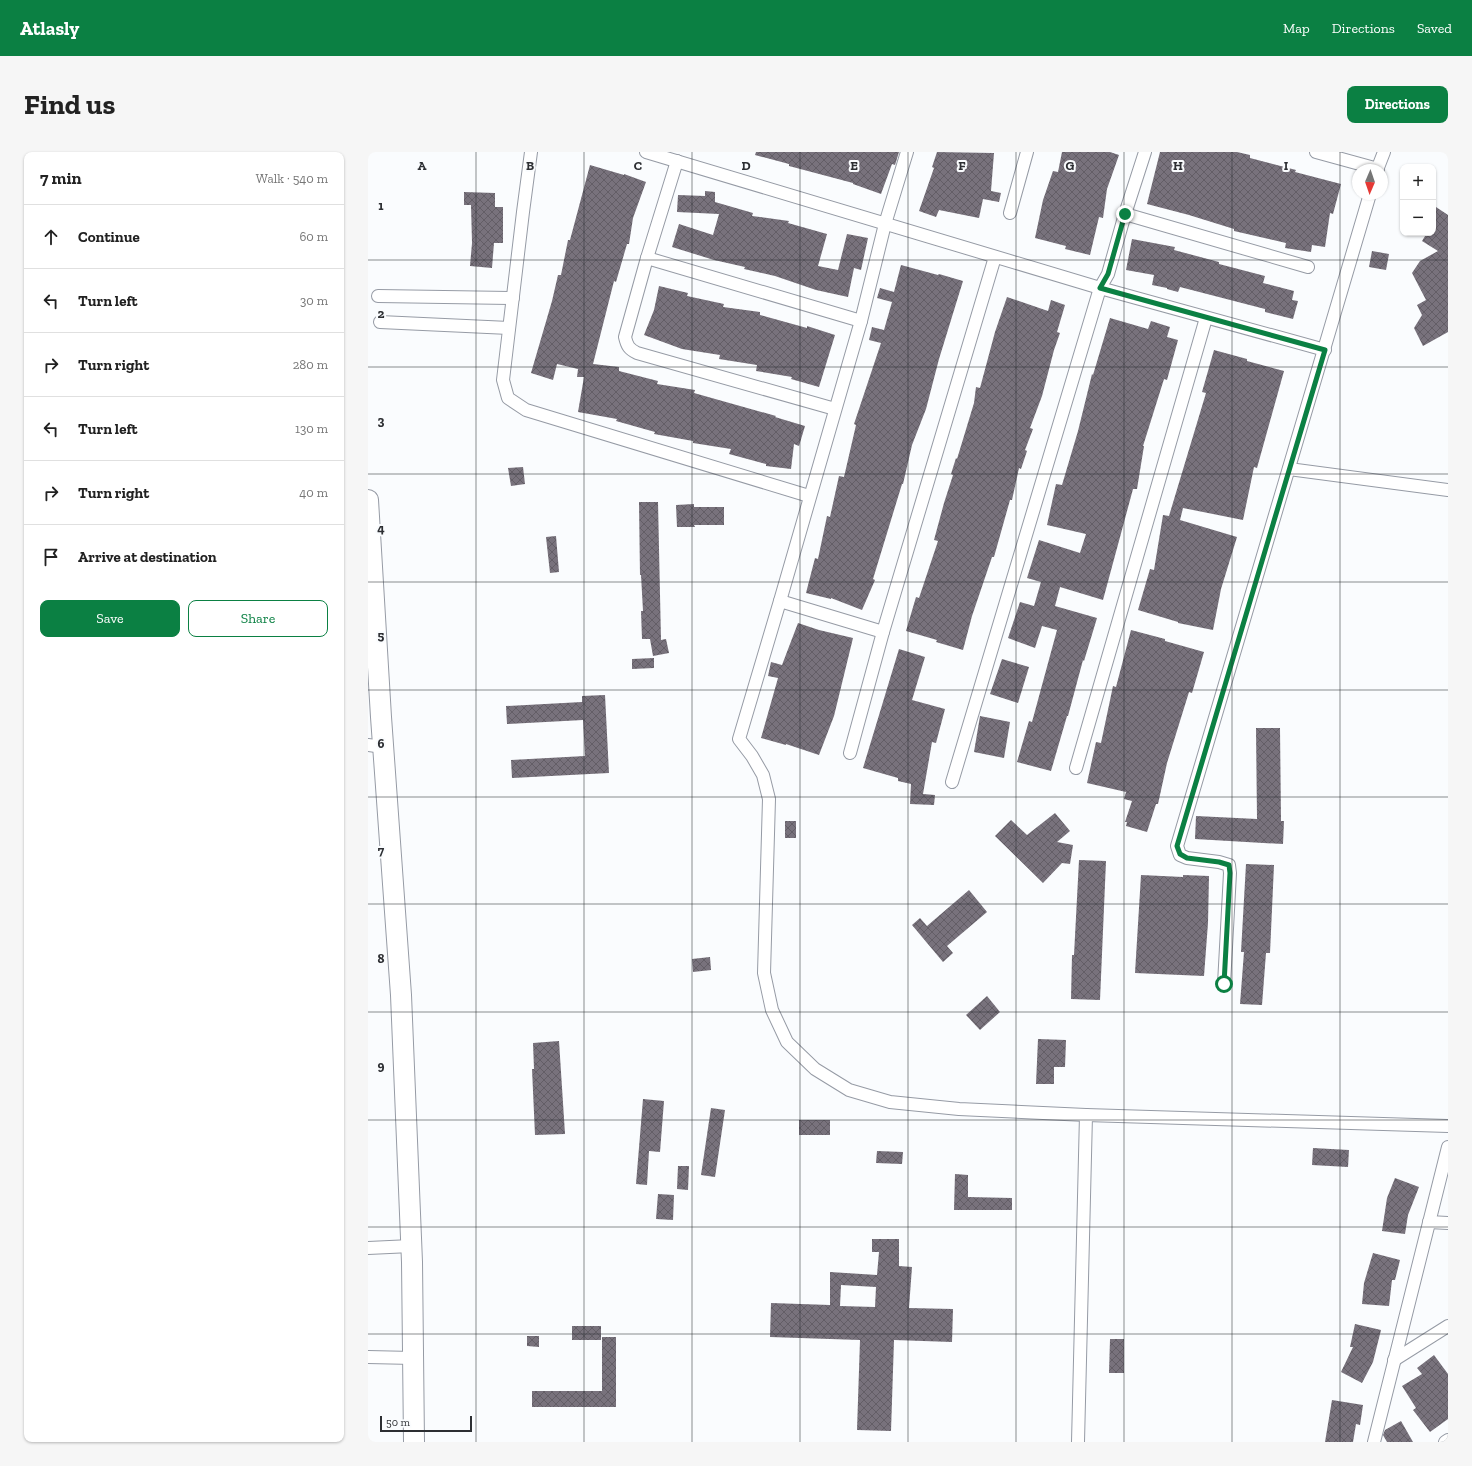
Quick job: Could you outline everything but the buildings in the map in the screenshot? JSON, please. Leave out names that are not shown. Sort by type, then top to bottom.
[{"type":"main road","points":[[368,500],[376,746],[402,995],[411,1246],[414,1442]]},
{"type":"street","points":[[531,152],[503,380],[508,398],[526,410],[809,496]]},
{"type":"street","points":[[646,152],[1100,288],[1325,350]]},
{"type":"street","points":[[907,152],[885,224],[861,320],[809,496],[780,601],[738,740],[752,756],[763,775],[768,799],[764,973],[772,1010],[787,1042],[815,1069],[849,1090],[890,1102],[959,1109],[1086,1115],[1448,1126]]},
{"type":"street","points":[[1010,213],[1027,152]]},
{"type":"street","points":[[952,782],[1100,288],[1108,274],[1145,152]]},
{"type":"street","points":[[1316,152],[1357,164]]},
{"type":"street","points":[[1380,164],[1384,152]]},
{"type":"street","points":[[677,161],[647,258],[626,338],[627,345],[631,350],[835,409]]},
{"type":"street","points":[[1224,984],[1230,873],[1229,865],[1219,862],[1187,858],[1180,854],[1177,846],[1368,200]]},
{"type":"street","points":[[1125,214],[1308,267]]},
{"type":"street","points":[[850,753],[883,632],[995,257]]},
{"type":"street","points":[[647,258],[861,320]]},
{"type":"street","points":[[378,296],[513,298]]},
{"type":"street","points":[[1076,768],[1206,318]]},
{"type":"street","points":[[380,322],[510,328]]},
{"type":"street","points":[[1289,469],[1448,490]]},
{"type":"street","points":[[780,601],[883,632]]},
{"type":"street","points":[[1078,1442],[1086,1115]]},
{"type":"street","points":[[1374,1442],[1448,1147]]},
{"type":"street","points":[[1429,1222],[1448,1223]]},
{"type":"street","points":[[368,1248],[411,1246]]},
{"type":"street","points":[[1394,1360],[1448,1326]]},
{"type":"street","points":[[368,1357],[413,1358]]},
{"type":"route","points":[[1125,214],[1108,274],[1100,288],[1325,350],[1177,846],[1180,854],[1187,858],[1219,862],[1229,865],[1230,873],[1224,984]]}]
